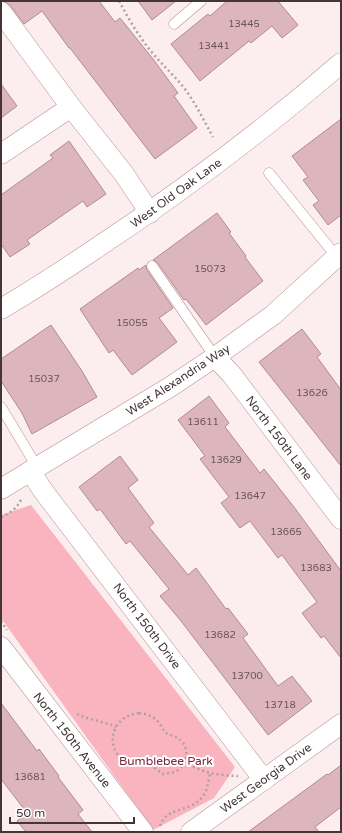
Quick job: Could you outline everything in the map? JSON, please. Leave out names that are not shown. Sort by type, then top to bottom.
[{"type":"street","points":[[1,12],[70,107],[124,174],[150,213]]},
{"type":"street","name":"West Old Oak Lane","points":[[1,309],[150,213],[275,119],[341,63]]},
{"type":"street","points":[[1,154],[70,107]]},
{"type":"street","name":"West Alexandria Way","points":[[1,489],[170,387],[215,357],[274,316],[339,255]]},
{"type":"street","name":"North 150th Lane","points":[[215,357],[232,375],[341,519]]},
{"type":"street","name":"North 150th Drive","points":[[33,469],[44,492],[264,780]]},
{"type":"street","name":"North 150th Avenue","points":[[1,648],[151,830]]},
{"type":"street","name":"West Georgia Drive","points":[[191,832],[341,724]]},
{"type":"lane","points":[[174,24],[201,1]]},
{"type":"lane","points":[[269,173],[339,255]]},
{"type":"lane","points":[[152,266],[215,357]]},
{"type":"lane","points":[[1,407],[33,469]]},
{"type":"path","points":[[119,1],[150,51],[168,68],[186,90],[213,137]]},
{"type":"path","points":[[139,713],[148,715],[160,723],[167,734],[177,737],[183,743],[187,752],[184,762],[180,769],[163,774],[153,767],[150,762],[135,765],[128,763],[121,759],[113,745],[115,730],[119,723],[128,716],[139,713]]},
{"type":"path","points":[[184,762],[199,771],[210,774],[238,776]]},
{"type":"path","points":[[151,830],[173,811],[191,807],[202,798],[207,791],[210,774]]},
{"type":"green space","name":"Bumblebee Park","points":[[31,505],[235,767],[214,798],[153,830],[1,618],[1,515]]},
{"type":"building","points":[[3,1],[99,1],[115,22],[120,18],[153,59],[178,93],[174,96],[197,128],[155,159],[42,11],[24,24],[10,5]]},
{"type":"building","points":[[138,1],[176,1],[152,20]]},
{"type":"building","points":[[227,1],[278,1],[298,25],[282,38],[272,26],[251,43],[249,41],[200,81],[171,44],[208,14],[210,16]]},
{"type":"building","points":[[1,84],[17,106],[1,118]]},
{"type":"building","points":[[341,119],[341,215],[328,225],[313,205],[319,201],[303,180],[308,177],[292,156]]},
{"type":"building","points":[[69,141],[106,194],[87,207],[83,201],[27,240],[30,244],[10,257],[1,244],[1,195],[53,158],[50,155]]},
{"type":"building","points":[[217,213],[231,232],[229,233],[246,256],[245,257],[263,281],[206,325],[186,299],[184,300],[157,262],[153,260]]},
{"type":"building","points":[[146,265],[147,270],[173,308],[159,318],[177,342],[132,375],[113,350],[109,353],[80,309],[138,268],[139,270]]},
{"type":"building","points":[[51,325],[82,371],[97,397],[32,434],[22,413],[1,381],[1,359]]},
{"type":"building","points":[[302,329],[321,354],[317,357],[341,390],[341,466],[259,362]]},
{"type":"building","points":[[209,396],[229,423],[225,427],[260,473],[264,469],[341,571],[341,658],[324,636],[321,638],[302,613],[317,602],[282,555],[278,558],[250,521],[240,528],[221,503],[229,497],[200,459],[205,456],[178,420]]},
{"type":"building","points":[[120,456],[138,480],[128,488],[154,523],[149,527],[188,575],[196,568],[226,609],[228,608],[248,634],[243,638],[278,686],[292,676],[312,701],[268,735],[181,621],[160,596],[169,589],[130,541],[126,544],[100,509],[97,511],[79,487]]},
{"type":"building","points":[[1,703],[37,751],[39,749],[83,810],[78,814],[92,832],[26,832],[17,821],[27,813],[1,779]]},
{"type":"building","points":[[341,765],[341,807],[315,827],[319,832],[248,832],[327,774],[328,775]]}]
